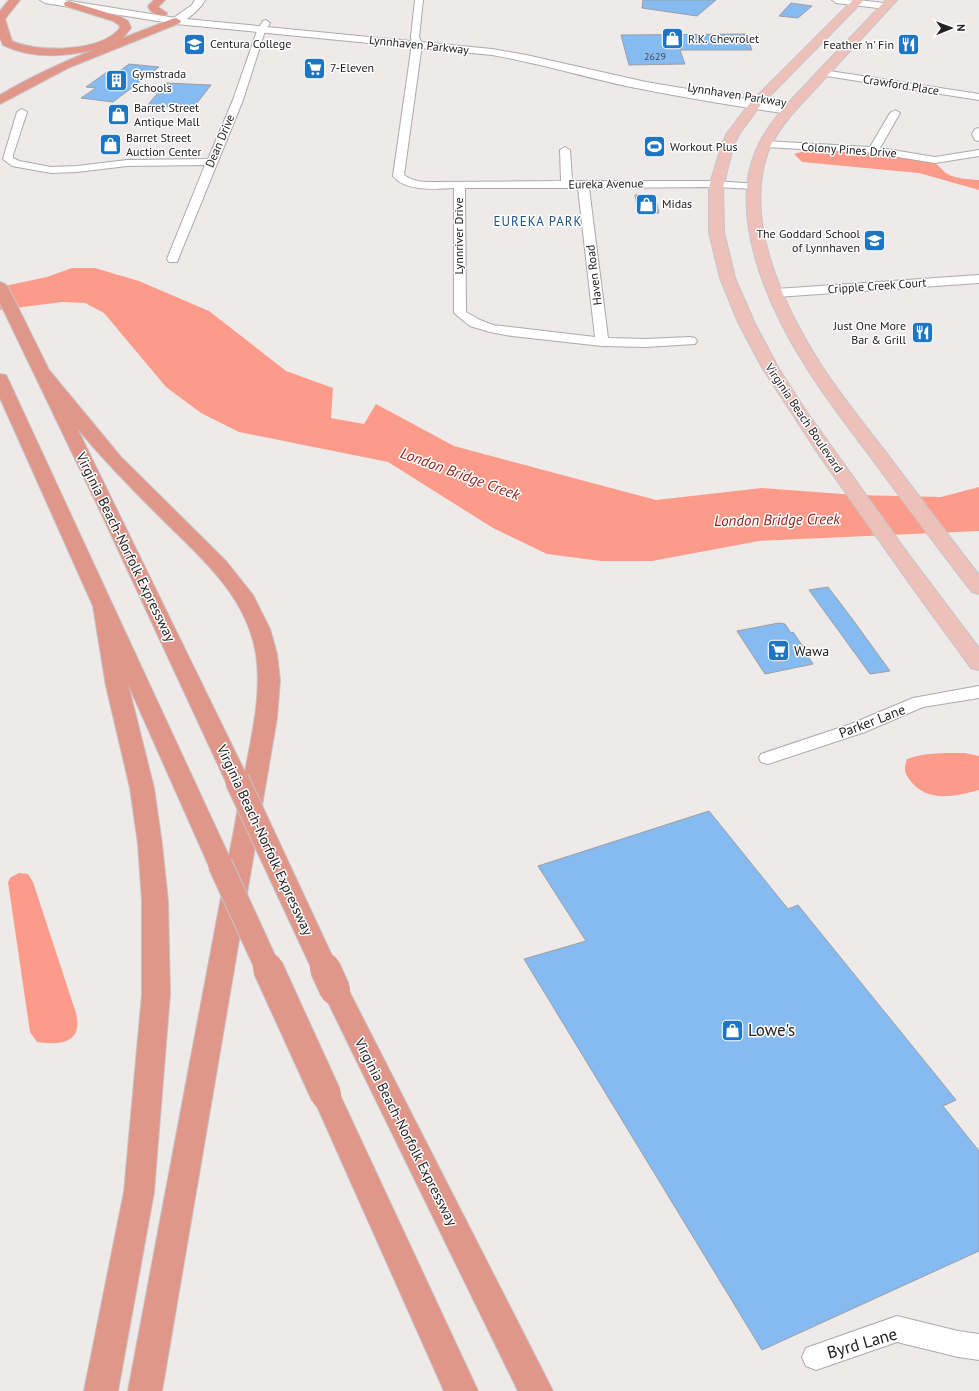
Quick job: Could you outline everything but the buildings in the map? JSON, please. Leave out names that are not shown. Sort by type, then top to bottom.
[{"type":"highway","points":[[160,0],[153,6],[154,9],[162,13]]},
{"type":"highway","points":[[13,2],[0,18],[7,43],[20,48],[38,52],[72,50],[100,44],[117,37],[126,28],[124,23],[117,19],[69,4]]},
{"type":"highway","points":[[0,100],[24,84],[181,18]]},
{"type":"highway","name":"Virginia Beach-Norfolk Expressway","points":[[0,287],[115,522],[336,990],[536,1391]]},
{"type":"highway","points":[[40,370],[106,452],[217,563],[237,586],[255,617],[263,640],[268,670],[269,697],[266,718],[145,1391]]},
{"type":"highway","points":[[0,379],[220,864],[462,1391]]},
{"type":"highway","points":[[101,1391],[139,1192],[156,994],[155,901],[150,844],[142,788],[116,686],[103,606]]},
{"type":"main road","name":"Lynnhaven Parkway","points":[[45,0],[181,18],[416,41],[508,55],[625,82],[792,107]]},
{"type":"main road","name":"Lynnhaven Parkway","points":[[86,0],[162,13],[181,18]]},
{"type":"main road","points":[[181,18],[196,7],[200,0]]},
{"type":"main road","name":"Virginia Beach Boulevard","points":[[858,1],[759,102],[742,121],[728,144],[720,164],[716,184],[716,225],[719,245],[724,267],[742,315],[760,352],[788,398],[894,547],[979,662]]},
{"type":"main road","points":[[889,3],[823,72],[775,127],[765,144],[756,169],[753,186],[753,210],[757,235],[776,293],[807,355],[841,406],[979,588]]},
{"type":"street","points":[[416,41],[419,0]]},
{"type":"street","points":[[836,0],[889,3]]},
{"type":"street","name":"Dean Drive","points":[[173,259],[211,162],[238,100],[264,27]]},
{"type":"street","name":"Lynnriver Drive","points":[[416,41],[398,176],[403,180],[415,184],[460,185],[460,313],[475,323],[490,328],[512,332],[602,342]]},
{"type":"street","name":"Crawford Place","points":[[823,72],[979,96]]},
{"type":"street","points":[[22,112],[8,154],[8,159],[16,164],[42,169],[65,170],[127,163],[211,162]]},
{"type":"street","points":[[873,150],[895,113]]},
{"type":"street","points":[[979,131],[979,138]]},
{"type":"street","name":"Colony Pines Drive","points":[[765,144],[873,150],[934,160],[979,153]]},
{"type":"street","points":[[565,150],[567,185]]},
{"type":"street","name":"Eureka Avenue","points":[[460,185],[716,184],[753,186]]},
{"type":"street","name":"Haven Road","points":[[583,185],[602,342]]},
{"type":"street","name":"Cripple Creek Court","points":[[776,293],[979,279]]},
{"type":"street","points":[[602,342],[645,343],[690,341]]},
{"type":"street","name":"Parker Lane","points":[[768,758],[858,728],[919,702],[979,692]]},
{"type":"street","name":"Byrd Lane","points":[[816,1357],[897,1329],[958,1344],[979,1346]]},
{"type":"water","points":[[808,150],[901,156],[931,162],[946,173],[953,176],[979,180],[979,190],[919,173],[802,162],[794,154]]},
{"type":"water","name":"London Bridge Creek","points":[[72,268],[95,268],[139,281],[209,311],[286,371],[333,388],[331,418],[364,424],[376,404],[454,446],[656,500],[762,488],[856,495],[941,497],[979,487],[979,531],[759,541],[652,561],[601,561],[547,554],[493,528],[388,462],[239,432],[201,413],[166,387],[104,313],[85,303],[62,302],[0,310],[0,287],[47,277]]},
{"type":"water","points":[[965,753],[979,756],[979,790],[960,795],[932,795],[916,787],[905,772],[907,759],[929,754]]},
{"type":"water","points":[[19,873],[28,874],[33,882],[76,1013],[77,1028],[75,1034],[66,1041],[55,1043],[37,1042],[30,1032],[8,882],[11,877]]},
{"type":"place","name":"R.K. Chevrolet","points":[[672,39]]},
{"type":"place","name":"Centura College","points":[[195,44]]},
{"type":"place","name":"Feather 'n' Fin","points":[[909,45]]},
{"type":"place","name":"7-Eleven","points":[[314,68]]},
{"type":"place","name":"Gymstrada Schools","points":[[117,81]]},
{"type":"place","name":"Barret Street Antique Mall","points":[[119,115]]},
{"type":"place","name":"Barret Street Auction Center","points":[[110,145]]},
{"type":"place","name":"Workout Plus","points":[[655,147]]},
{"type":"place","name":"Midas","points":[[647,204]]},
{"type":"place","name":"The Goddard School of Lynnhaven","points":[[875,241]]},
{"type":"place","name":"Just One More Bar & Grill","points":[[922,333]]},
{"type":"place","name":"Wawa","points":[[779,651]]},
{"type":"place","name":"Lowe's","points":[[733,1030]]},
{"type":"district","name":"EUREKA PARK","points":[[538,221]]}]
